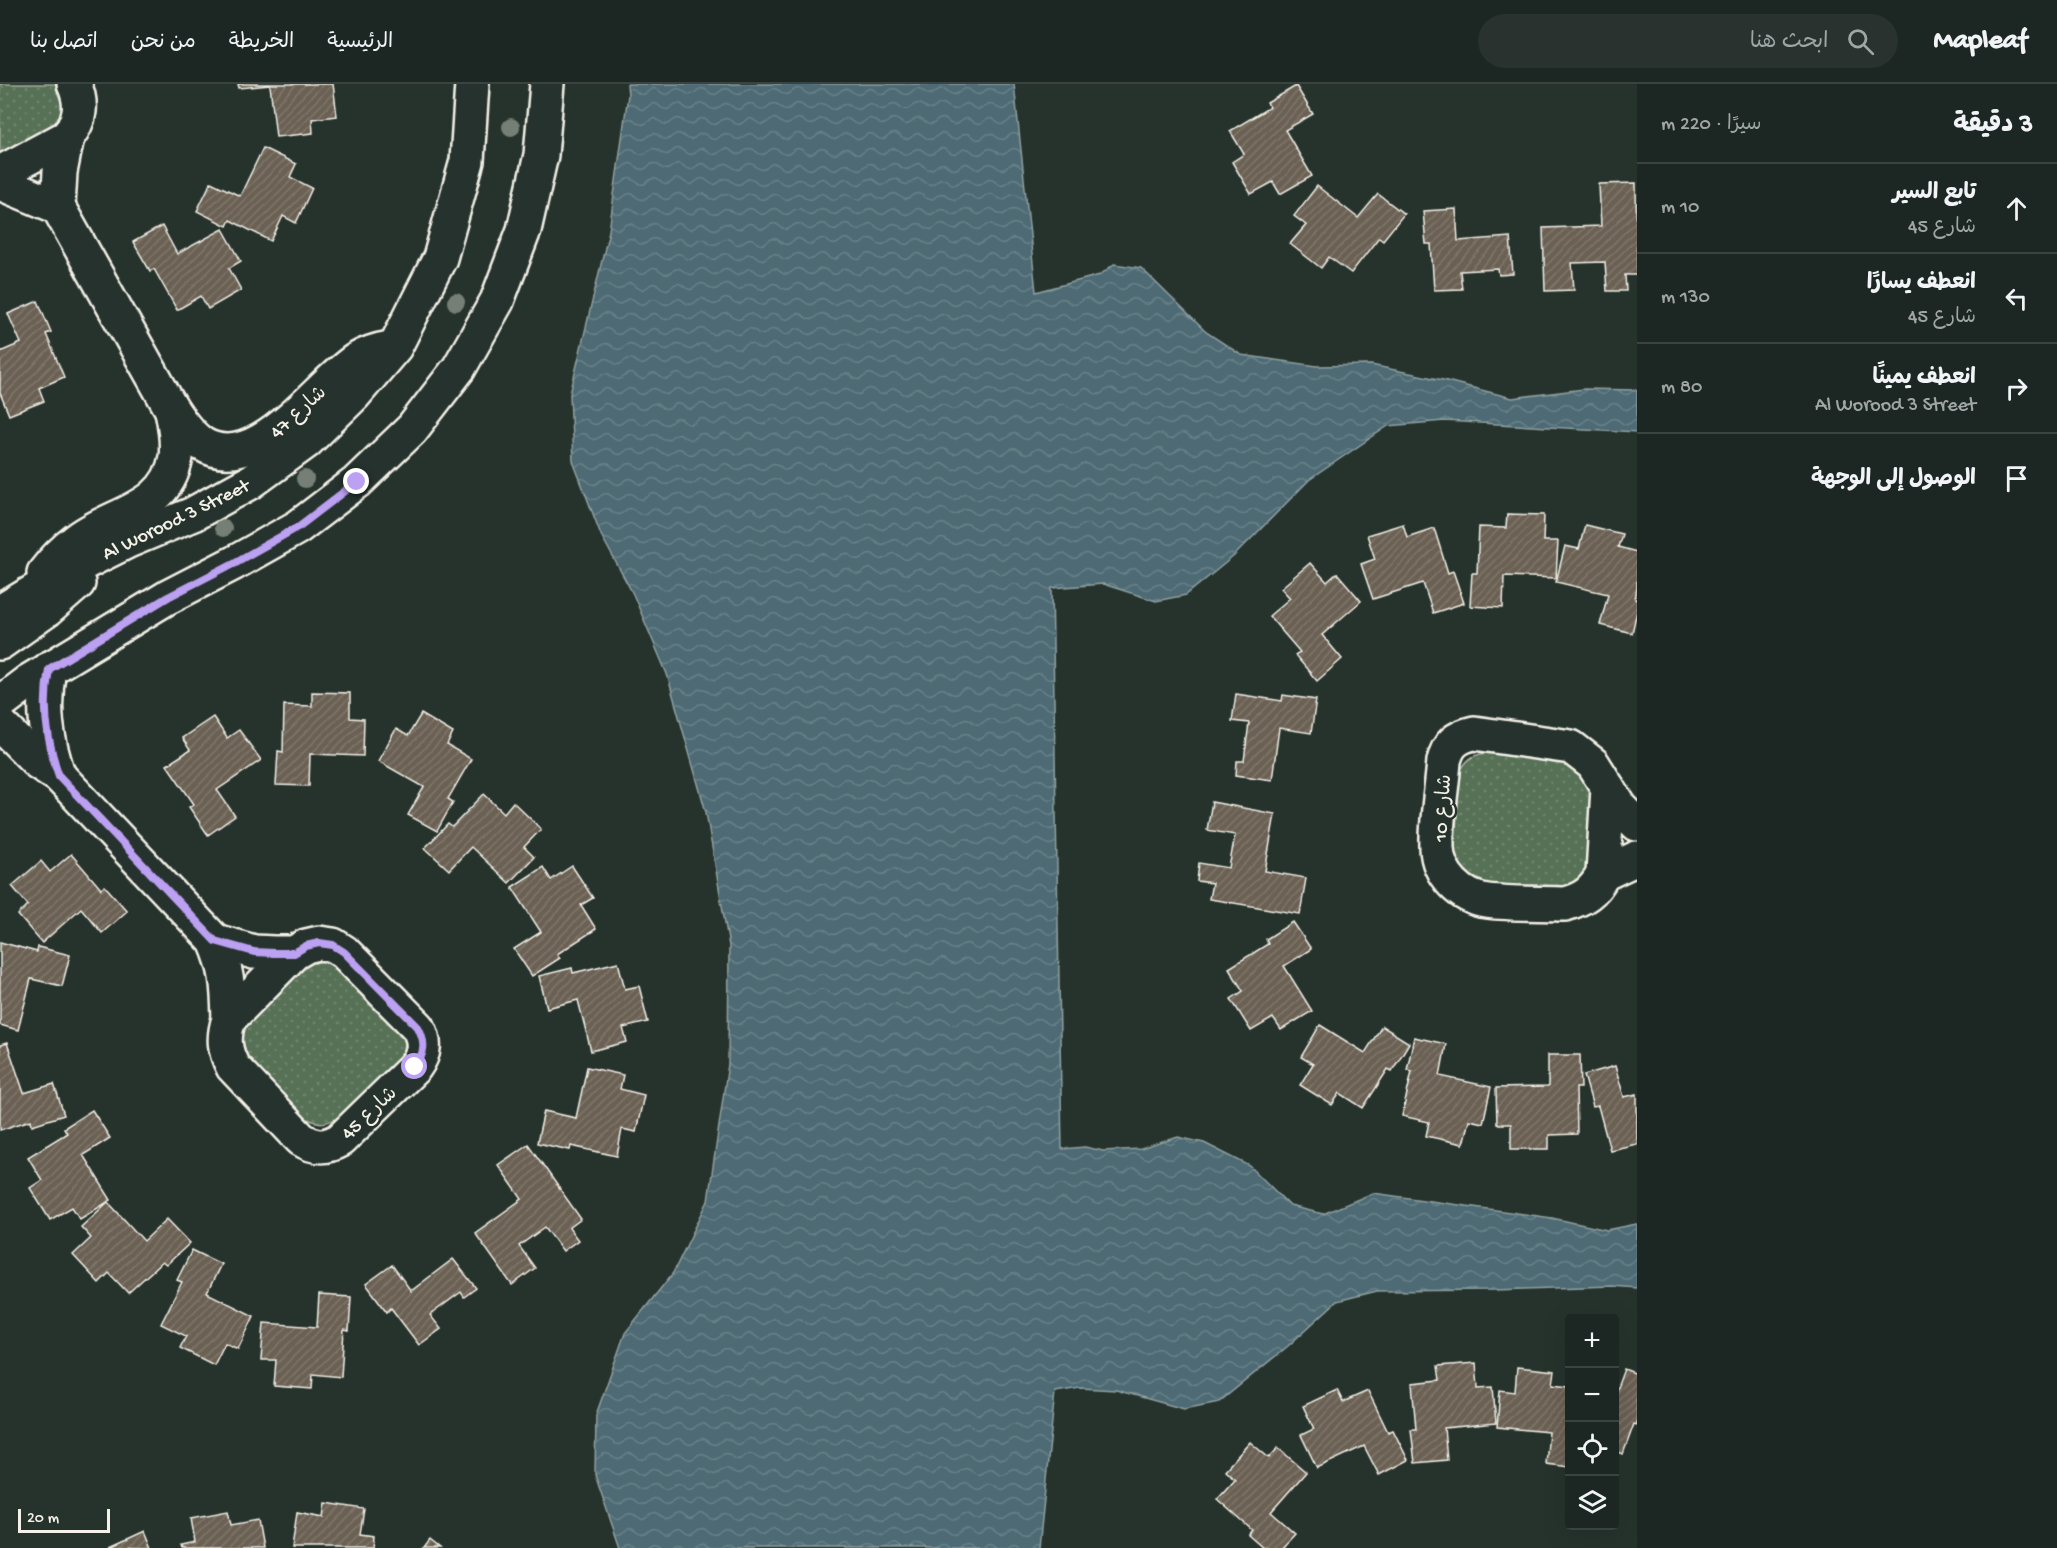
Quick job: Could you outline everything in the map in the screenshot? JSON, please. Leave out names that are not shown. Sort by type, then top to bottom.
[{"type":"street","points":[[0,173],[67,137],[74,128],[81,107],[80,96],[74,84]]},
{"type":"street","name":"Al Worood 3 Street","points":[[0,612],[102,554],[193,514],[252,482],[306,442],[354,395],[395,347],[440,258],[467,161],[472,84]]},
{"type":"street","points":[[0,703],[49,669],[168,597],[298,527],[357,482],[412,429],[459,368],[497,302],[527,219],[542,155],[547,84]]},
{"type":"street","points":[[0,183],[58,207],[60,172],[67,137]]},
{"type":"street","name":"شارع 47","points":[[58,207],[172,410],[185,428],[202,444],[225,452],[248,448],[269,438],[357,359],[375,350],[395,347]]},
{"type":"street","name":"شارع 47","points":[[30,593],[51,564],[77,539],[156,497],[169,478],[176,456],[176,433],[172,410]]},
{"type":"street","points":[[0,643],[68,594],[102,554]]},
{"type":"street","name":"شارع 45","points":[[49,669],[45,696],[46,730],[59,776]]},
{"type":"street","name":"شارع 45","points":[[0,724],[39,763],[59,776],[215,941],[224,960],[228,981],[230,1019]]},
{"type":"street","name":"شارع 10","points":[[1637,824],[1621,808],[1593,764],[1571,747],[1474,733],[1463,735],[1453,741],[1446,750],[1437,849],[1440,864],[1448,877],[1470,896],[1485,901],[1565,904],[1577,901],[1588,894],[1597,886],[1603,874],[1637,858]]},
{"type":"street","points":[[1603,874],[1608,788]]},
{"type":"street","name":"شارع 45","points":[[215,941],[254,952],[294,953]]},
{"type":"street","name":"شارع 45","points":[[319,943],[333,945],[344,952],[418,1027],[423,1037],[424,1048],[415,1067],[340,1140],[320,1147],[310,1145],[301,1139],[233,1067],[227,1056],[225,1044],[225,1031],[230,1019],[294,953],[306,946],[319,943]]},
{"type":"green space","points":[[0,84],[64,84],[69,95],[59,126],[0,157]]},
{"type":"green space","points":[[1488,753],[1568,759],[1593,786],[1586,872],[1572,890],[1475,885],[1454,860],[1460,771],[1472,758]]},
{"type":"green space","points":[[316,959],[328,959],[406,1038],[404,1049],[398,1060],[340,1116],[323,1123],[305,1118],[243,1056],[239,1034],[246,1023],[306,963]]},
{"type":"water","points":[[627,84],[1014,84],[1036,292],[1100,275],[1114,264],[1141,268],[1206,332],[1241,355],[1317,366],[1371,365],[1443,380],[1512,398],[1584,389],[1637,390],[1637,432],[1444,421],[1388,426],[1309,480],[1234,556],[1186,595],[1156,601],[1103,584],[1052,588],[1062,1149],[1085,1147],[1103,1151],[1141,1149],[1178,1137],[1204,1143],[1250,1166],[1290,1206],[1323,1214],[1373,1193],[1552,1218],[1607,1230],[1637,1224],[1637,1288],[1612,1286],[1377,1291],[1337,1301],[1288,1346],[1219,1402],[1184,1409],[1116,1390],[1080,1388],[1055,1392],[1039,1548],[620,1548],[595,1475],[596,1415],[625,1333],[673,1273],[708,1201],[728,1064],[729,946],[706,812],[667,674],[633,594],[601,535],[573,461],[570,394],[609,231],[628,95]]},
{"type":"building","points":[[238,84],[333,84],[337,116],[312,119],[313,133],[276,137],[270,85],[239,88]]},
{"type":"building","points":[[1296,86],[1313,114],[1285,130],[1312,176],[1280,194],[1273,182],[1251,194],[1232,162],[1244,154],[1230,131],[1270,107],[1267,103]]},
{"type":"building","points":[[263,148],[296,164],[290,177],[312,188],[296,223],[283,216],[271,241],[230,220],[227,226],[197,211],[211,182],[240,196]]},
{"type":"building","points":[[1636,183],[1637,275],[1625,275],[1626,291],[1607,291],[1605,262],[1572,263],[1574,290],[1545,291],[1543,228],[1601,226],[1599,184]]},
{"type":"building","points":[[1317,186],[1358,218],[1378,194],[1404,214],[1383,240],[1379,237],[1351,273],[1329,257],[1321,268],[1290,244],[1306,225],[1294,216]]},
{"type":"building","points":[[1456,209],[1458,241],[1510,237],[1513,274],[1499,275],[1498,269],[1460,271],[1462,289],[1434,290],[1431,244],[1426,244],[1423,211]]},
{"type":"building","points":[[162,226],[177,254],[223,229],[241,261],[229,268],[241,290],[208,309],[201,296],[177,310],[154,269],[150,271],[133,242]]},
{"type":"building","points":[[38,301],[51,332],[46,334],[64,377],[39,388],[44,401],[9,415],[0,393],[0,352],[21,343],[8,314]]},
{"type":"building","points":[[1507,514],[1544,515],[1543,541],[1558,541],[1556,578],[1504,576],[1503,608],[1470,606],[1472,573],[1477,573],[1479,527],[1506,528]]},
{"type":"building","points":[[1403,524],[1407,537],[1434,528],[1448,573],[1453,571],[1464,603],[1433,613],[1423,583],[1373,599],[1361,564],[1375,559],[1367,535]]},
{"type":"building","points":[[1585,525],[1622,534],[1618,547],[1637,552],[1635,599],[1637,600],[1637,611],[1632,633],[1600,625],[1608,594],[1556,582],[1565,546],[1579,549]]},
{"type":"building","points":[[1310,563],[1327,582],[1337,573],[1361,601],[1322,635],[1342,659],[1317,681],[1295,655],[1300,652],[1269,616],[1290,598],[1281,588]]},
{"type":"building","points":[[312,692],[350,693],[350,718],[364,719],[363,756],[310,754],[309,786],[276,785],[278,751],[283,752],[284,705],[312,706]]},
{"type":"building","points":[[1236,694],[1282,701],[1283,695],[1316,700],[1311,733],[1279,728],[1272,780],[1236,775],[1237,761],[1244,761],[1249,723],[1232,721]]},
{"type":"building","points":[[421,714],[453,733],[447,745],[471,759],[448,799],[453,802],[437,831],[408,815],[424,787],[378,761],[396,729],[408,736]]},
{"type":"building","points":[[213,717],[227,738],[239,730],[261,760],[217,790],[235,816],[208,835],[189,807],[194,804],[167,765],[190,750],[182,738]]},
{"type":"building","points":[[484,794],[504,813],[513,802],[541,829],[524,847],[534,857],[509,883],[471,847],[449,870],[425,848],[448,824],[452,827]]},
{"type":"building","points":[[1212,802],[1275,814],[1265,871],[1306,878],[1300,914],[1209,899],[1212,883],[1197,881],[1199,863],[1229,868],[1235,835],[1207,830]]},
{"type":"building","points":[[71,854],[101,889],[105,886],[127,911],[102,933],[81,908],[42,943],[18,915],[28,905],[12,886],[41,861],[50,872]]},
{"type":"building","points":[[572,866],[593,898],[581,905],[596,929],[557,954],[560,958],[532,976],[514,949],[541,932],[512,887],[543,867],[551,880]]},
{"type":"building","points":[[1293,922],[1311,949],[1284,966],[1312,1011],[1281,1030],[1273,1018],[1251,1031],[1231,999],[1243,991],[1229,968],[1268,944],[1266,939]]},
{"type":"building","points":[[0,942],[37,952],[38,947],[70,955],[62,986],[31,979],[18,1030],[0,1025]]},
{"type":"building","points":[[618,962],[625,989],[639,986],[648,1022],[623,1028],[627,1042],[591,1051],[578,1000],[547,1008],[539,976],[572,968],[573,973]]},
{"type":"building","points":[[1320,1025],[1365,1053],[1382,1026],[1409,1043],[1392,1071],[1388,1069],[1363,1108],[1340,1093],[1332,1105],[1300,1085],[1313,1064],[1301,1057]]},
{"type":"building","points":[[1414,1037],[1446,1044],[1440,1076],[1491,1087],[1483,1123],[1469,1120],[1463,1144],[1426,1136],[1429,1122],[1402,1116],[1412,1071],[1407,1070]]},
{"type":"building","points":[[7,1043],[24,1093],[54,1084],[64,1115],[32,1125],[31,1120],[0,1130],[0,1045]]},
{"type":"building","points":[[1548,1055],[1580,1055],[1581,1088],[1576,1088],[1577,1134],[1549,1135],[1549,1149],[1511,1149],[1511,1124],[1497,1124],[1496,1088],[1548,1087]]},
{"type":"building","points":[[1615,1066],[1624,1097],[1637,1094],[1637,1144],[1610,1150],[1598,1106],[1593,1107],[1584,1075]]},
{"type":"building","points":[[587,1067],[623,1075],[620,1089],[644,1095],[636,1132],[622,1129],[617,1156],[571,1146],[570,1150],[537,1143],[544,1111],[576,1118]]},
{"type":"building","points":[[92,1110],[110,1138],[83,1155],[111,1200],[80,1219],[72,1207],[50,1220],[30,1188],[42,1180],[28,1157],[67,1133],[64,1128]]},
{"type":"building","points":[[528,1144],[581,1219],[569,1228],[578,1240],[563,1251],[545,1227],[519,1246],[535,1268],[512,1285],[475,1233],[522,1199],[498,1165]]},
{"type":"building","points":[[108,1202],[144,1241],[167,1219],[190,1243],[166,1265],[162,1262],[128,1293],[109,1273],[99,1283],[73,1255],[91,1238],[81,1227]]},
{"type":"building","points":[[192,1250],[221,1264],[207,1293],[254,1316],[238,1349],[225,1343],[214,1365],[180,1348],[186,1336],[161,1324],[182,1282],[177,1280]]},
{"type":"building","points":[[453,1259],[476,1288],[464,1297],[461,1292],[430,1315],[441,1329],[419,1345],[391,1308],[387,1312],[366,1284],[392,1265],[411,1291]]},
{"type":"building","points":[[319,1295],[351,1297],[349,1331],[344,1330],[341,1377],[313,1374],[312,1389],[274,1386],[276,1360],[261,1360],[264,1323],[317,1327]]},
{"type":"building","points":[[1476,1363],[1478,1388],[1493,1387],[1496,1423],[1444,1428],[1447,1460],[1415,1463],[1411,1429],[1416,1429],[1412,1383],[1440,1380],[1438,1366]]},
{"type":"building","points":[[1517,1367],[1555,1371],[1553,1384],[1565,1385],[1565,1466],[1546,1464],[1549,1432],[1497,1427],[1500,1390],[1515,1392]]},
{"type":"building","points":[[1624,1369],[1637,1374],[1637,1425],[1634,1424],[1623,1454],[1619,1453],[1619,1382]]},
{"type":"building","points":[[1337,1390],[1343,1402],[1368,1391],[1388,1432],[1393,1430],[1408,1460],[1379,1475],[1364,1446],[1317,1468],[1301,1435],[1314,1429],[1303,1406]]},
{"type":"building","points":[[1250,1442],[1269,1458],[1278,1448],[1306,1472],[1271,1512],[1295,1533],[1281,1548],[1263,1548],[1248,1535],[1252,1530],[1217,1499],[1235,1479],[1225,1470]]},
{"type":"building","points":[[326,1503],[364,1509],[360,1534],[374,1536],[373,1548],[292,1548],[297,1512],[324,1517]]},
{"type":"building","points":[[228,1511],[231,1525],[258,1520],[263,1548],[182,1548],[181,1545],[195,1542],[191,1518]]},
{"type":"building","points":[[145,1531],[152,1548],[110,1547]]},
{"type":"building","points":[[430,1540],[440,1548],[424,1548]]},
{"type":"route","points":[[357,482],[298,527],[168,597],[49,669],[45,705],[46,730],[59,776],[215,941],[254,952],[274,953],[294,953],[306,946],[319,943],[333,945],[344,952],[418,1027],[423,1037],[424,1048],[415,1067]]}]
